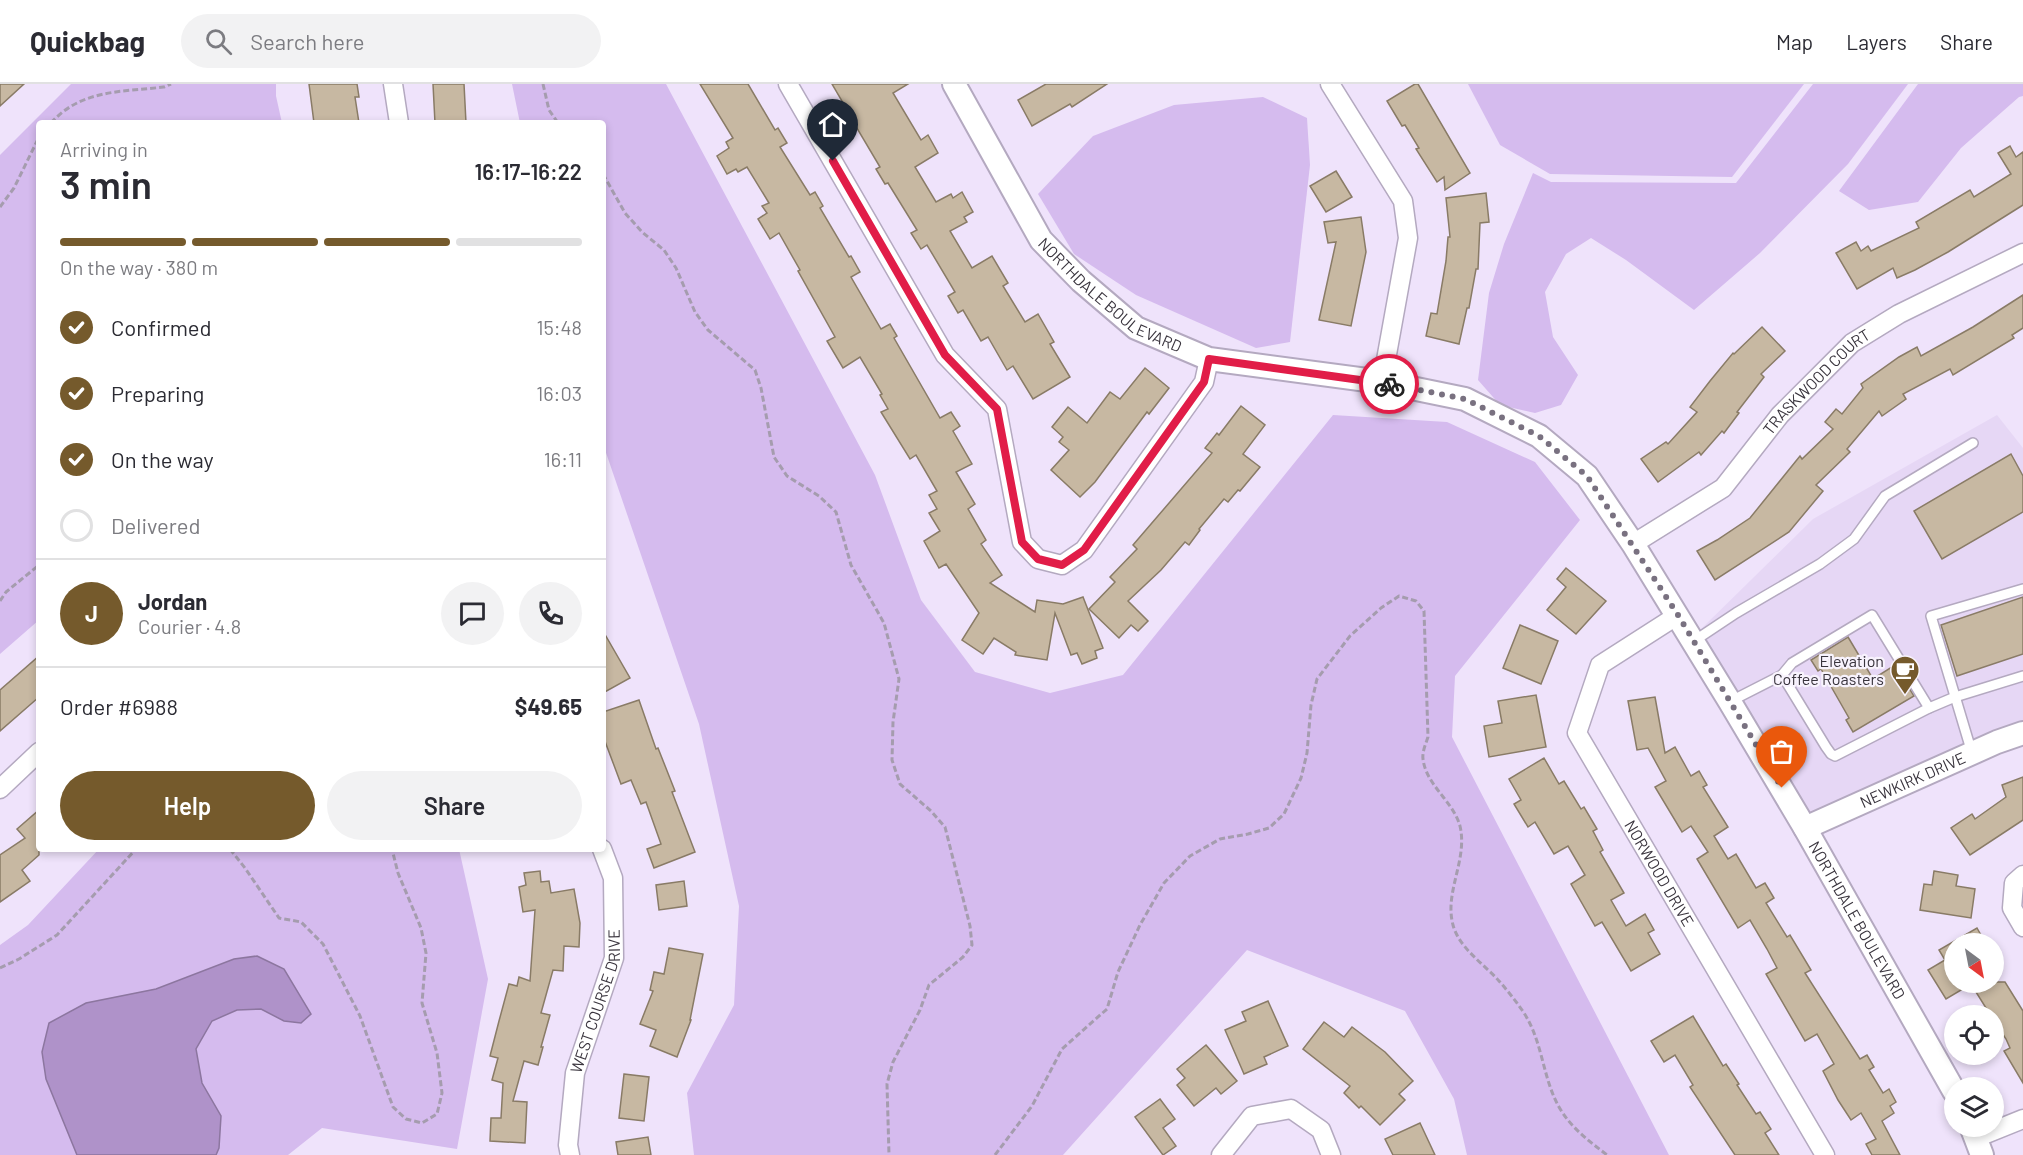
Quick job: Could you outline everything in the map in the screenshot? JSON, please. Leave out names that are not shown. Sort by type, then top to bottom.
[{"type":"street","points":[[393,84],[399,120]]},
{"type":"street","points":[[788,84],[945,355],[997,409],[1022,542],[1038,559],[1062,565],[1084,550],[1204,382],[1209,359]]},
{"type":"street","points":[[1330,84],[1403,201],[1408,238],[1382,382]]},
{"type":"street","name":"NORTHDALE BOULEVARD","points":[[959,86],[1041,240],[1081,281],[1136,328],[1209,359],[1382,382],[1465,399],[1539,436],[1587,476],[1694,640],[1805,828],[1946,1077]]},
{"type":"street","name":"TRASKWOOD COURT","points":[[1633,544],[1723,488],[1780,415],[1852,343],[1899,314],[2023,253]]},
{"type":"street","name":"NORWOOD DRIVE","points":[[1678,615],[1600,665],[1577,733],[1825,1155]]},
{"type":"street","name":"NEWKIRK DRIVE","points":[[1805,828],[1972,753],[2023,733]]},
{"type":"street","points":[[0,789],[36,755]]},
{"type":"street","name":"WEST COURSE DRIVE","points":[[570,1155],[568,1145],[574,1073],[614,958],[613,878],[603,852]]},
{"type":"street","points":[[2023,875],[2013,883],[2012,909],[2023,927]]},
{"type":"street","points":[[1221,1155],[1252,1116],[1291,1109],[1321,1130],[1331,1155]]},
{"type":"street","points":[[1976,1140],[2023,1119]]},
{"type":"lane","points":[[1694,640],[1820,564],[1854,539],[1885,496],[1973,442]]},
{"type":"lane","points":[[1972,753],[1931,616],[2023,589]]},
{"type":"lane","points":[[1730,702],[1782,675],[1792,663],[1872,615],[1929,708]]},
{"type":"lane","points":[[1782,675],[1826,747],[1835,756],[1929,708],[1955,697],[2023,676]]},
{"type":"path","points":[[54,120],[60,113],[95,94],[164,87],[171,84]]},
{"type":"path","points":[[543,84],[549,110],[556,120]]},
{"type":"path","points":[[0,207],[14,188],[36,143]]},
{"type":"path","points":[[606,179],[625,213],[642,232],[664,250],[676,268],[695,312],[708,330],[755,370],[761,388],[774,457],[787,476],[819,496],[836,512],[851,565],[884,623],[899,680],[893,722],[892,760],[900,784],[945,827],[970,926],[972,945],[963,957],[929,985],[920,1010],[893,1062],[887,1084],[890,1155]]},
{"type":"path","points":[[0,601],[6,592],[36,567]]},
{"type":"path","points":[[995,1155],[1032,1106],[1062,1049],[1107,1009],[1118,972],[1140,925],[1164,883],[1190,856],[1220,839],[1269,828],[1284,814],[1301,778],[1307,753],[1311,705],[1317,679],[1350,636],[1381,608],[1399,596],[1416,601],[1424,611],[1428,737],[1423,757],[1427,773],[1450,805],[1460,826],[1461,854],[1451,902],[1453,927],[1464,946],[1499,981],[1531,1025],[1559,1106],[1578,1132],[1607,1155]]},
{"type":"path","points":[[0,968],[20,959],[57,935],[133,852]]},
{"type":"path","points":[[233,852],[246,868],[279,918],[301,922],[323,944],[360,1016],[393,1107],[406,1119],[422,1123],[437,1114],[442,1093],[437,1053],[422,1003],[426,953],[393,852]]},
{"type":"shaded area","points":[[71,84],[276,84],[281,120],[36,120],[36,623],[0,654],[0,155]]},
{"type":"shaded area","points":[[512,84],[666,84],[875,475],[921,600],[975,672],[1050,693],[1123,675],[1333,415],[1447,422],[1535,462],[1580,520],[1455,676],[1452,737],[1669,1155],[1467,1155],[1454,1099],[1405,1011],[1247,950],[1063,1155],[694,1155],[687,1093],[734,1005],[739,906],[699,724],[606,453],[606,120],[519,120]]},
{"type":"shaded area","points":[[1468,84],[1804,84],[1732,177],[1550,174],[1500,145]]},
{"type":"shaded area","points":[[1813,84],[1908,84],[1848,164],[1760,253],[1694,310],[1626,260],[1591,238],[1566,254],[1545,292],[1553,337],[1578,375],[1561,405],[1535,413],[1500,405],[1478,380],[1489,293],[1504,244],[1533,173],[1551,182],[1736,183]]},
{"type":"shaded area","points":[[1918,84],[2023,84],[2023,96],[2019,97],[1961,148],[1918,202],[1869,210],[1839,191]]},
{"type":"shaded area","points":[[1263,97],[1307,118],[1310,165],[1290,342],[1256,348],[1136,295],[1074,254],[1038,194],[1093,136],[1174,105]]},
{"type":"shaded area","points":[[1997,415],[2023,448],[2023,723],[1808,816],[1698,632],[1813,519]]},
{"type":"shaded area","points":[[96,852],[460,852],[488,979],[457,1149],[322,1128],[288,1155],[0,1155],[0,945],[28,925]]},
{"type":"shaded area","points":[[257,956],[284,969],[311,1014],[301,1023],[284,1021],[261,1009],[237,1010],[212,1021],[196,1049],[202,1083],[221,1116],[219,1148],[216,1155],[77,1155],[46,1079],[42,1052],[49,1023],[86,1003],[156,989],[234,959]]},
{"type":"building","points":[[0,84],[24,84],[0,106]]},
{"type":"building","points":[[309,84],[357,84],[359,97],[355,97],[359,120],[314,120]]},
{"type":"building","points":[[433,84],[464,84],[466,120],[435,120]]},
{"type":"building","points":[[700,84],[748,84],[775,130],[778,128],[787,143],[780,147],[810,195],[815,192],[823,206],[820,208],[860,272],[851,277],[881,329],[890,324],[897,336],[894,338],[940,418],[951,412],[960,426],[953,431],[972,464],[956,472],[975,504],[968,509],[986,540],[981,544],[1002,575],[990,583],[1035,612],[1037,600],[1063,604],[1083,597],[1103,648],[1095,651],[1097,658],[1082,664],[1077,653],[1071,655],[1055,613],[1047,660],[1015,655],[1016,652],[994,638],[983,654],[962,640],[979,613],[946,564],[939,568],[924,541],[940,531],[929,513],[937,509],[929,495],[937,491],[916,455],[910,459],[881,412],[888,409],[880,395],[882,394],[860,357],[843,368],[827,341],[835,337],[798,271],[800,270],[779,233],[770,239],[758,219],[767,213],[762,206],[769,203],[747,167],[727,174],[717,156],[729,148],[726,142],[733,138]]},
{"type":"building","points":[[832,84],[908,84],[893,93],[921,140],[928,135],[938,153],[915,167],[936,202],[951,194],[953,198],[962,192],[973,212],[964,217],[967,222],[950,231],[972,268],[992,256],[1008,283],[1003,286],[1025,322],[1038,314],[1054,342],[1050,344],[1070,377],[1033,399],[1013,366],[1007,370],[988,337],[981,341],[963,310],[958,313],[948,296],[955,292],[927,245],[921,249],[911,233],[917,230],[888,183],[885,184],[876,169],[880,167],[851,118],[848,120],[838,104],[842,101]]},
{"type":"building","points":[[1046,84],[1107,84],[1072,107],[1070,104],[1032,126],[1018,100]]},
{"type":"building","points":[[1418,84],[1470,173],[1445,190],[1444,177],[1437,182],[1416,149],[1419,148],[1405,125],[1402,126],[1387,101]]},
{"type":"building","points":[[2010,146],[2016,157],[2023,152],[2023,205],[1915,270],[1897,278],[1893,268],[1857,289],[1836,253],[1856,242],[1861,251],[1868,246],[1871,251],[1919,228],[1916,222],[1970,190],[1974,197],[2011,174],[1998,153]]},
{"type":"building","points":[[1336,171],[1352,197],[1326,212],[1310,186]]},
{"type":"building","points":[[1486,193],[1489,222],[1480,223],[1478,269],[1476,269],[1459,344],[1426,336],[1431,313],[1437,314],[1448,237],[1450,237],[1446,198]]},
{"type":"building","points":[[1361,217],[1366,252],[1351,326],[1319,320],[1336,242],[1328,243],[1324,222]]},
{"type":"building","points":[[2023,295],[2023,328],[2012,335],[2014,338],[1953,375],[1950,369],[1903,394],[1906,399],[1882,416],[1879,411],[1847,449],[1850,452],[1816,485],[1823,491],[1789,532],[1715,580],[1697,551],[1750,518],[1800,456],[1802,459],[1833,429],[1825,422],[1836,409],[1842,414],[1863,388],[1861,384],[1917,347],[1921,356],[1973,327]]},
{"type":"building","points":[[1762,327],[1785,351],[1761,374],[1764,377],[1724,433],[1722,431],[1701,455],[1699,452],[1658,482],[1641,459],[1666,442],[1668,444],[1697,412],[1690,407],[1710,381],[1733,353]]},
{"type":"building","points":[[1145,368],[1169,388],[1149,414],[1147,412],[1095,482],[1080,497],[1051,470],[1069,450],[1059,442],[1063,437],[1052,427],[1068,407],[1087,423],[1110,392],[1120,399]]},
{"type":"building","points":[[1241,406],[1265,425],[1243,454],[1260,467],[1228,502],[1224,499],[1189,545],[1185,542],[1161,570],[1128,601],[1148,621],[1138,631],[1131,625],[1119,638],[1089,609],[1115,582],[1110,577],[1137,549],[1133,545],[1212,453],[1205,448],[1217,433],[1219,435]]},
{"type":"building","points":[[2011,454],[2023,476],[2023,512],[1942,559],[1914,511]]},
{"type":"building","points":[[1566,568],[1606,601],[1576,634],[1547,610],[1566,587],[1557,579]]},
{"type":"building","points":[[2023,597],[2023,654],[1957,676],[1941,625]]},
{"type":"building","points":[[1520,625],[1558,641],[1541,684],[1503,668]]},
{"type":"building","points":[[606,636],[630,678],[606,691]]},
{"type":"building","points":[[1848,637],[1873,679],[1895,665],[1914,696],[1853,732],[1846,720],[1849,718],[1821,669],[1818,671],[1811,660]]},
{"type":"building","points":[[36,659],[36,700],[0,731],[0,690]]},
{"type":"building","points":[[1536,695],[1546,747],[1489,757],[1484,726],[1502,723],[1498,701]]},
{"type":"building","points":[[1655,697],[1665,753],[1675,747],[1691,776],[1699,771],[1707,785],[1703,787],[1728,827],[1714,836],[1728,859],[1736,854],[1756,888],[1765,883],[1774,898],[1766,903],[1787,937],[1790,935],[1811,970],[1805,973],[1860,1059],[1867,1055],[1874,1067],[1869,1070],[1883,1093],[1889,1089],[1896,1102],[1890,1106],[1894,1113],[1882,1121],[1900,1155],[1872,1155],[1866,1144],[1876,1139],[1861,1113],[1851,1120],[1838,1100],[1823,1071],[1834,1064],[1817,1034],[1805,1041],[1766,974],[1777,968],[1750,920],[1738,928],[1697,859],[1708,852],[1691,826],[1682,832],[1655,787],[1666,781],[1648,748],[1637,750],[1628,701]]},
{"type":"building","points":[[639,700],[656,749],[658,748],[675,791],[672,792],[695,852],[654,868],[647,849],[661,844],[646,802],[641,804],[631,780],[621,784],[606,744],[606,711]]},
{"type":"building","points":[[1544,758],[1559,784],[1564,781],[1581,809],[1584,807],[1597,829],[1593,831],[1603,850],[1600,852],[1624,893],[1611,900],[1626,926],[1645,914],[1654,930],[1648,933],[1660,954],[1631,971],[1602,922],[1595,926],[1571,884],[1585,875],[1568,846],[1554,854],[1535,822],[1528,827],[1514,804],[1521,800],[1509,779]]},
{"type":"building","points":[[2023,777],[2023,820],[1970,855],[1951,828],[1972,814],[1975,819],[2006,797],[2002,785]]},
{"type":"building","points":[[36,813],[36,852],[39,852],[39,855],[22,870],[30,881],[0,902],[0,855],[25,838],[17,829]]},
{"type":"building","points":[[540,871],[541,882],[549,881],[551,893],[574,889],[580,923],[579,947],[564,946],[563,971],[553,970],[541,1013],[550,1015],[538,1065],[524,1061],[513,1101],[527,1102],[525,1143],[490,1141],[491,1118],[501,1118],[503,1083],[492,1080],[498,1058],[490,1056],[509,984],[517,986],[519,977],[530,981],[535,910],[523,912],[519,887],[526,885],[524,873]]},
{"type":"building","points":[[1934,871],[1958,875],[1956,886],[1975,889],[1971,918],[1920,910],[1924,884],[1932,885]]},
{"type":"building","points":[[684,881],[687,906],[659,910],[656,885]]},
{"type":"building","points":[[1977,928],[1980,933],[1968,933]]},
{"type":"building","points":[[1944,947],[1944,958],[1939,950]]},
{"type":"building","points":[[669,948],[703,954],[691,1020],[677,1057],[650,1046],[656,1030],[640,1024],[653,991],[650,990],[654,972],[664,974]]},
{"type":"building","points":[[1944,961],[1944,993],[1956,993],[1946,999],[1928,970]]},
{"type":"building","points":[[2005,982],[2023,1011],[2023,1083],[2004,1051],[2010,1048],[2004,1036],[2004,1005],[1984,1005],[1977,993],[2004,993]]},
{"type":"building","points":[[1268,1001],[1288,1046],[1264,1057],[1267,1064],[1244,1074],[1225,1030],[1246,1021],[1242,1012]]},
{"type":"building","points":[[1693,1016],[1723,1066],[1726,1064],[1739,1084],[1737,1085],[1756,1114],[1760,1112],[1771,1129],[1765,1133],[1779,1155],[1735,1155],[1690,1087],[1693,1085],[1675,1055],[1664,1062],[1651,1041]]},
{"type":"building","points":[[1324,1022],[1344,1037],[1352,1027],[1385,1052],[1413,1081],[1399,1094],[1405,1100],[1380,1125],[1344,1093],[1350,1086],[1303,1049]]},
{"type":"building","points":[[1206,1045],[1237,1081],[1221,1094],[1216,1088],[1194,1106],[1177,1085],[1185,1078],[1177,1069]]},
{"type":"building","points":[[624,1074],[649,1077],[644,1121],[619,1118]]},
{"type":"building","points":[[1160,1099],[1175,1119],[1163,1128],[1176,1146],[1163,1155],[1135,1117]]},
{"type":"building","points":[[1420,1123],[1435,1155],[1393,1155],[1385,1139]]},
{"type":"building","points":[[648,1137],[651,1155],[618,1155],[616,1142]]},
{"type":"way so far","points":[[1389,384],[1465,399],[1539,436],[1587,476],[1678,615],[1782,788]]},
{"type":"place","name":"Elevation Coffee Roasters","points":[[1905,696]]},
{"type":"route","points":[[833,161],[945,355],[997,409],[1022,542],[1038,559],[1062,565],[1084,550],[1204,382],[1209,359],[1389,384]]}]
